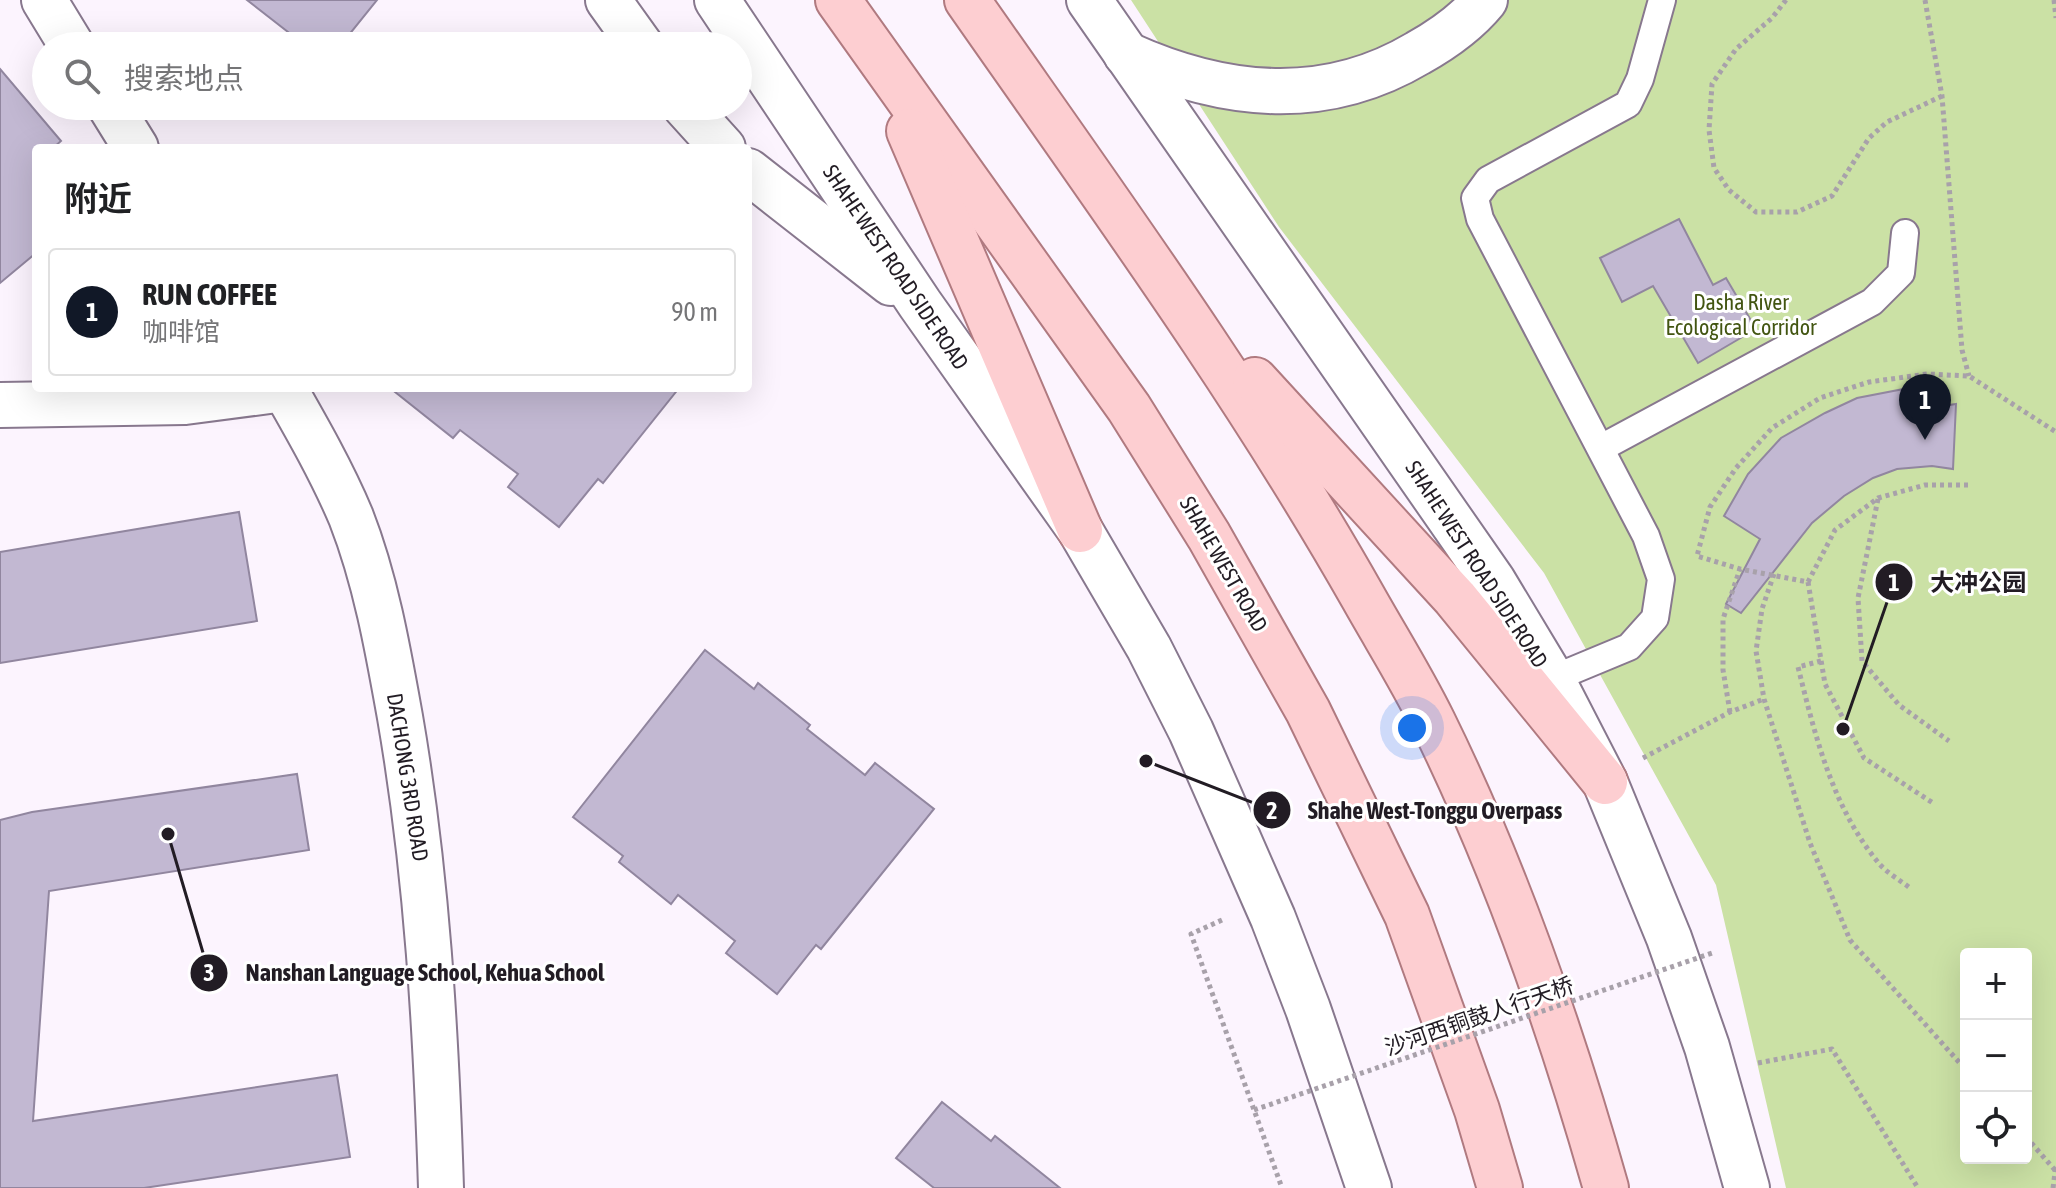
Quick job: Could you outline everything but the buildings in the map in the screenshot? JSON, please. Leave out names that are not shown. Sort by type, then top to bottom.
[{"type":"main road","points":[[44,0],[63,32]]},
{"type":"main road","points":[[608,0],[631,32]]},
{"type":"main road","name":"SHAHE WEST ROAD SIDE ROAD","points":[[717,0],[738,32]]},
{"type":"main road","name":"SHAHE WEST ROAD","points":[[838,0],[1129,408],[1209,536],[1308,711],[1407,915],[1477,1110],[1500,1188]]},
{"type":"main road","points":[[967,0],[1242,396],[1316,515],[1432,721],[1537,968],[1606,1188]]},
{"type":"main road","name":"SHAHE WEST ROAD SIDE ROAD","points":[[1089,0],[1493,581],[1552,679],[1605,782],[1669,938],[1707,1047],[1747,1188]]},
{"type":"main road","points":[[1126,54],[1164,71],[1226,87],[1255,91],[1321,88],[1352,82],[1406,61],[1457,28],[1485,0]]},
{"type":"main road","name":"SHAHE WEST ROAD SIDE ROAD","points":[[752,52],[920,304],[1080,530],[1149,648],[1225,807],[1308,1009],[1369,1188]]},
{"type":"main road","points":[[876,55],[1080,530]]},
{"type":"main road","points":[[119,120],[134,144]]},
{"type":"main road","points":[[698,120],[719,144]]},
{"type":"main road","points":[[752,174],[920,304]]},
{"type":"main road","points":[[1159,275],[1455,598],[1605,782]]},
{"type":"main road","points":[[0,405],[185,402],[261,392]]},
{"type":"main road","name":"DACHONG 3RD ROAD","points":[[286,392],[325,459],[351,518],[372,582],[389,657],[422,867],[433,1004],[441,1188]]},
{"type":"lane","points":[[1552,679],[1629,647],[1655,618],[1661,579],[1646,536],[1480,219],[1475,198],[1488,180],[1628,104],[1640,79],[1662,0]]},
{"type":"lane","points":[[1601,448],[1872,302],[1901,273],[1905,233]]},
{"type":"path","points":[[1786,0],[1772,18],[1736,49],[1712,84],[1709,130],[1714,168],[1729,190],[1756,212],[1797,212],[1832,196],[1869,138],[1887,122],[1942,96]]},
{"type":"path","points":[[1925,0],[1942,96],[1962,350],[1969,376]]},
{"type":"path","points":[[2054,0],[2056,18]]},
{"type":"path","points":[[1808,582],[1740,569],[1697,556],[1710,507],[1736,468],[1772,428],[1820,398],[1869,382],[1927,374],[1969,376],[2056,432]]},
{"type":"path","points":[[1933,803],[1864,758],[1825,684],[1808,582],[1835,530],[1878,498],[1925,485],[1968,485]]},
{"type":"path","points":[[1878,498],[1858,598],[1862,661],[1899,705],[1949,741]]},
{"type":"path","points":[[1730,712],[1723,670],[1723,619],[1740,569]]},
{"type":"path","points":[[1774,574],[1762,609],[1756,651],[1764,699],[1810,843],[1850,940],[1960,1063]]},
{"type":"path","points":[[1821,661],[1798,667],[1837,798],[1878,863],[1910,888]]},
{"type":"path","points":[[1641,759],[1730,712],[1764,699]]},
{"type":"path","points":[[1222,920],[1191,934],[1282,1188]]},
{"type":"path","name":"沙河西铜鼓人行天桥","points":[[1254,1110],[1715,952]]},
{"type":"path","points":[[1756,1063],[1832,1049],[1918,1188]]},
{"type":"path","points":[[2032,1143],[2056,1168],[2053,1188]]},
{"type":"green space","name":"Dasha River Ecological Corridor","points":[[1131,0],[2056,0],[2056,1188],[1786,1188],[1716,885],[1544,573],[1279,227]]},
{"type":"place","name":"RUN COFFEE","points":[[1925,440]]},
{"type":"place","name":"大冲公园","points":[[1843,729]]},
{"type":"place","name":"Shahe West-Tonggu Overpass","points":[[1146,761]]},
{"type":"place","name":"Nanshan Language School, Kehua School","points":[[168,834]]}]
